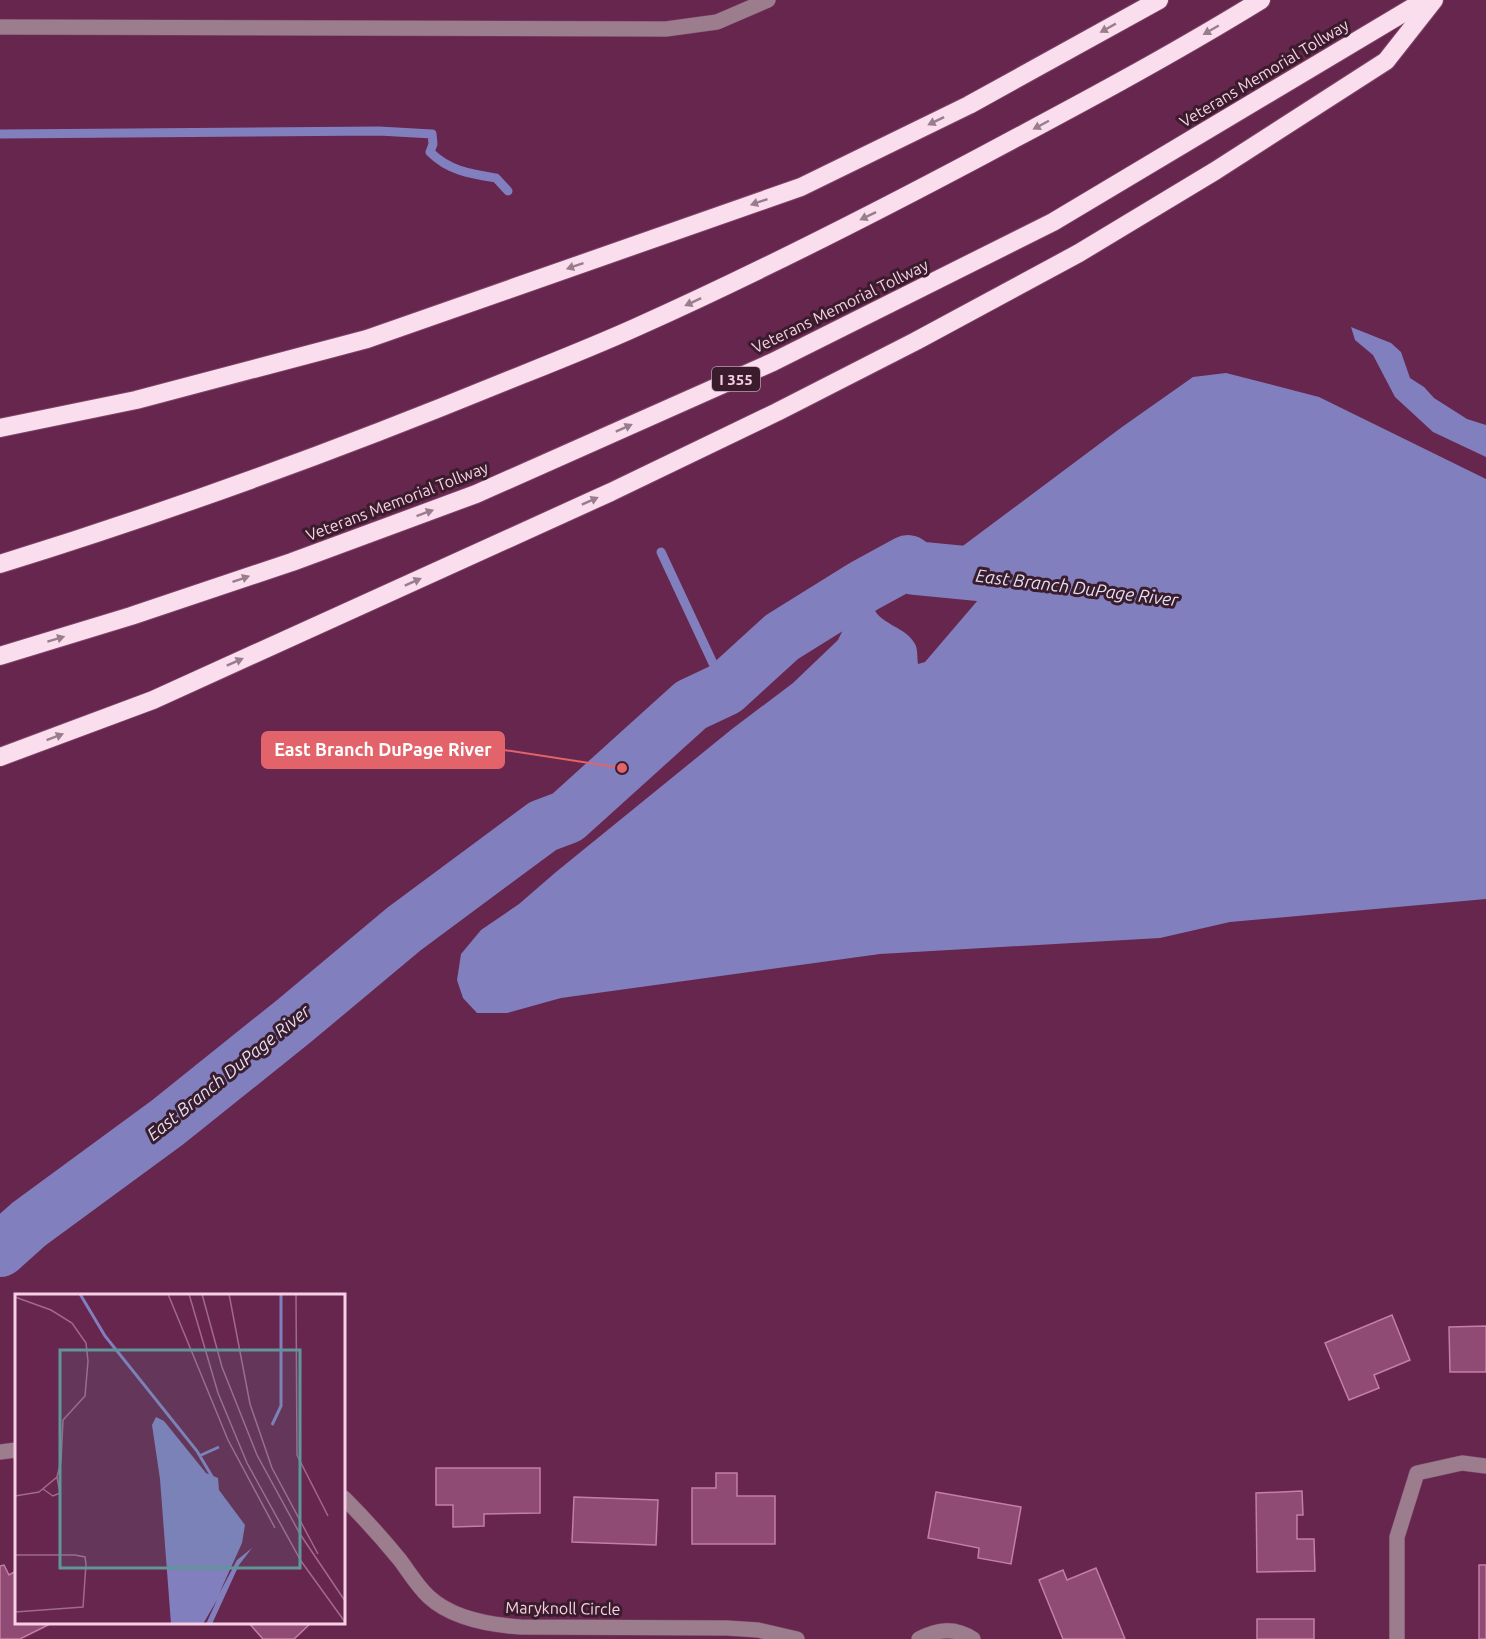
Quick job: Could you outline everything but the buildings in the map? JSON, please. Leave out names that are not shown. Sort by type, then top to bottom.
[{"type":"highway","points":[[0,428],[136,400],[367,339],[801,188],[969,105],[1159,0]]},
{"type":"highway","points":[[0,564],[111,530],[267,476],[447,406],[635,328],[714,292],[896,202],[1117,84],[1261,0]]},
{"type":"highway","name":"Veterans Memorial Tollway","points":[[0,656],[131,616],[292,562],[476,494],[773,362],[1053,222],[1425,0]]},
{"type":"highway","points":[[0,757],[153,700],[600,496],[777,412],[916,341],[1079,253],[1215,171],[1386,61],[1434,0]]},
{"type":"street","points":[[0,27],[666,29],[717,22],[768,0]]},
{"type":"street","points":[[0,1452],[15,1450]]},
{"type":"street","points":[[1397,1639],[1397,1537],[1417,1473],[1462,1463],[1486,1466]]},
{"type":"street","name":"Maryknoll Circle","points":[[345,1499],[371,1525],[429,1598],[473,1620],[494,1625],[520,1627],[727,1628],[758,1630],[797,1639]]},
{"type":"street","points":[[919,1639],[932,1632],[949,1630],[965,1634],[973,1639]]},
{"type":"water","points":[[1351,327],[1391,343],[1401,352],[1410,378],[1424,387],[1434,398],[1467,419],[1486,425],[1486,457],[1433,432],[1395,397],[1373,355],[1355,340]]},
{"type":"water","points":[[1226,373],[1319,397],[1486,479],[1486,899],[1230,922],[1160,938],[880,954],[561,998],[507,1013],[477,1013],[463,998],[457,980],[461,954],[481,930],[519,904],[732,729],[793,683],[838,640],[864,586],[871,563],[908,562],[915,568],[952,554],[1193,377]],"holes":[[[939,586],[976,595],[978,600],[925,662],[918,664],[917,648],[911,638],[883,619],[874,609],[886,595],[902,588]]]},
{"type":"waterway","points":[[0,134],[379,131],[432,134],[433,144],[430,152],[437,158],[461,171],[496,178],[508,191]]},
{"type":"waterway","points":[[661,552],[725,689]]},
{"type":"waterway","name":"East Branch DuPage River","points":[[0,1250],[29,1224],[168,1122],[404,929],[543,826],[567,817],[691,705],[725,689],[782,637],[864,586],[908,562],[915,568],[987,575]]},
{"type":"place","name":"East Branch DuPage River","points":[[622,768]]}]
